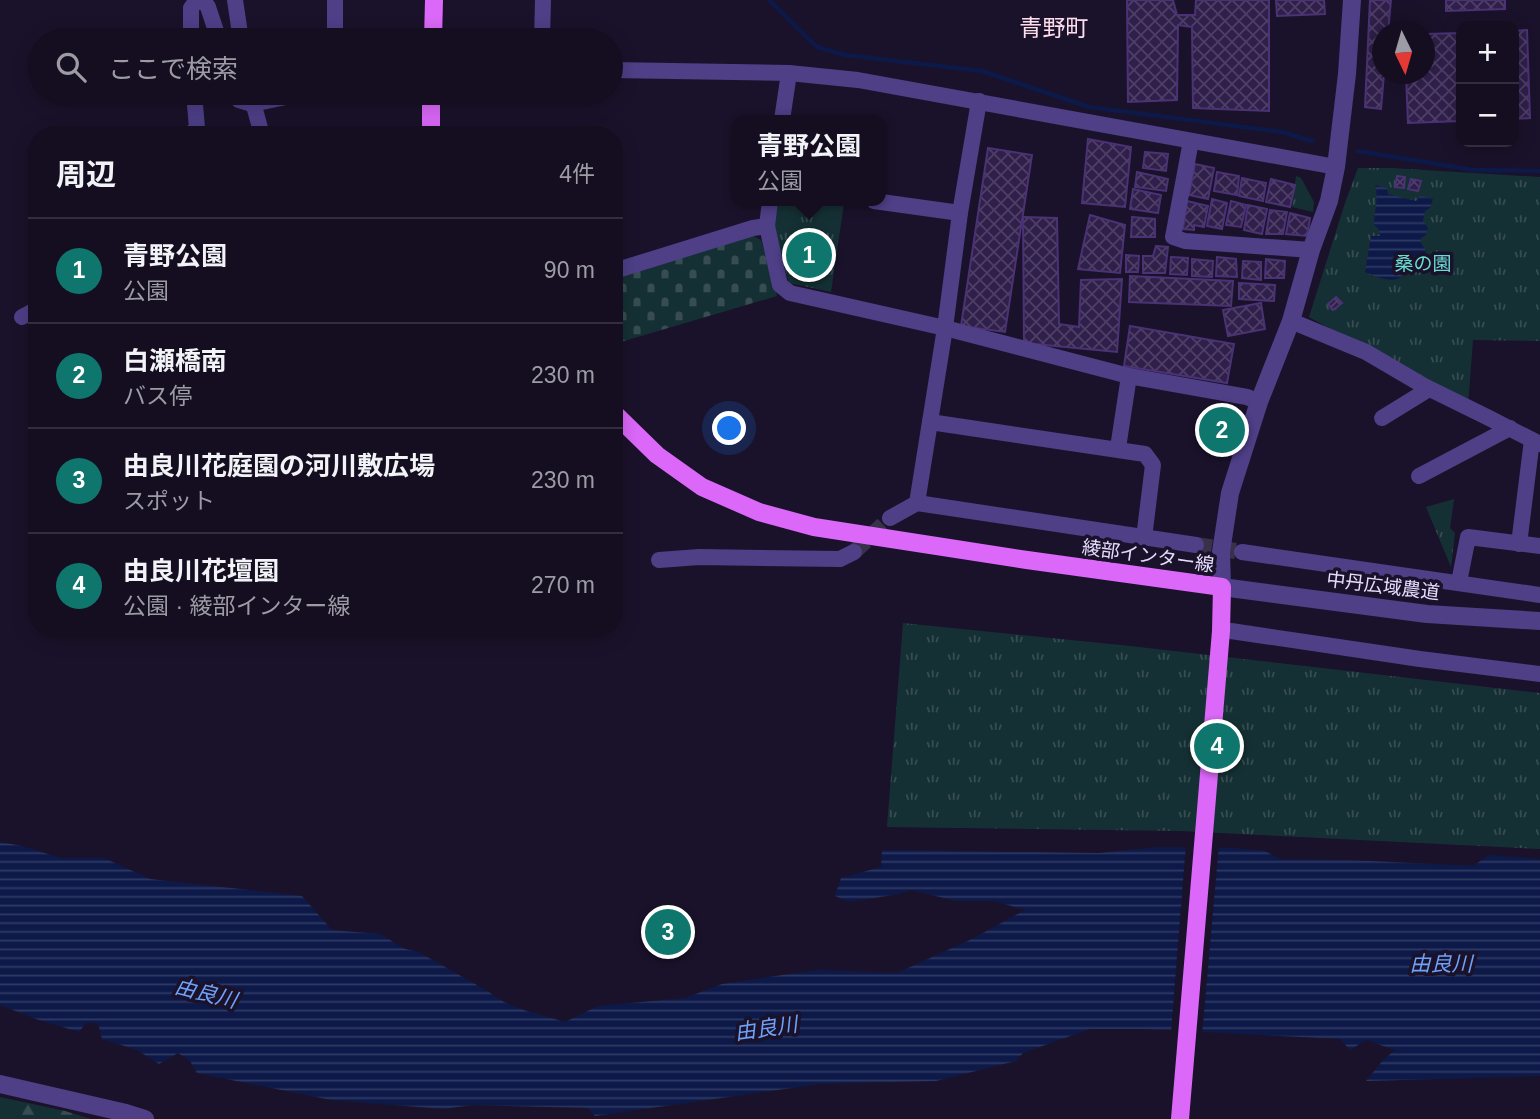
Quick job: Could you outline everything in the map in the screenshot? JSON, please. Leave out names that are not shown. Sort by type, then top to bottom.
[{"type":"main road","points":[[433,28],[434,0]]},
{"type":"main road","points":[[431,105],[431,126]]},
{"type":"main road","name":"綾部インター線","points":[[623,422],[657,455],[702,488],[759,512],[814,527],[1222,587],[1225,637],[1180,1119]]},
{"type":"street","points":[[191,28],[191,8],[197,0]]},
{"type":"street","points":[[203,0],[215,28]]},
{"type":"street","points":[[235,0],[239,28]]},
{"type":"street","points":[[335,0],[335,28]]},
{"type":"street","points":[[542,0],[542,28]]},
{"type":"street","points":[[1222,587],[1221,552],[1230,493],[1259,402],[1291,321],[1311,250],[1329,201],[1336,167],[1347,74],[1352,0]]},
{"type":"street","points":[[623,70],[789,73],[858,80],[1336,167]]},
{"type":"street","points":[[783,115],[789,73]]},
{"type":"street","points":[[917,503],[979,101]]},
{"type":"street","points":[[195,105],[197,126]]},
{"type":"street","points":[[253,105],[259,126]]},
{"type":"street","points":[[1191,141],[1173,237],[1185,241],[1311,250]]},
{"type":"street","points":[[886,203],[960,213]]},
{"type":"street","points":[[769,206],[767,226],[780,285],[790,293],[945,328],[1129,376],[1247,397],[1259,402]]},
{"type":"street","points":[[623,268],[767,226]]},
{"type":"street","points":[[1291,321],[1366,352],[1429,389],[1536,442],[1519,544]]},
{"type":"street","points":[[1118,448],[1129,376]]},
{"type":"street","points":[[1382,418],[1429,389]]},
{"type":"street","points":[[930,422],[1145,454],[1153,465],[1144,538]]},
{"type":"street","points":[[1419,476],[1510,428]]},
{"type":"street","points":[[890,519],[917,503],[1196,545]]},
{"type":"street","points":[[1460,582],[1468,537],[1540,546]]},
{"type":"street","points":[[659,560],[699,557],[840,559],[854,552]]},
{"type":"street","points":[[1242,552],[1540,595]]},
{"type":"street","name":"中丹広域農道","points":[[1222,587],[1427,614],[1540,621]]},
{"type":"street","points":[[1225,637],[1540,674]]},
{"type":"street","points":[[0,1084],[145,1119]]},
{"type":"green space","name":"桑の園","points":[[1358,168],[1540,177],[1540,341],[1473,340],[1468,405],[1309,317]]},
{"type":"green space","points":[[1296,176],[1301,178],[1314,202],[1313,212],[1292,207]]},
{"type":"green space","points":[[776,206],[844,206],[831,292],[789,283],[773,227]]},
{"type":"green space","points":[[750,234],[761,240],[777,296],[623,341],[623,272]]},
{"type":"green space","points":[[1454,499],[1450,528],[1455,533],[1451,567],[1426,507]]},
{"type":"green space","points":[[903,623],[1540,693],[1540,849],[1181,831],[887,827]]},
{"type":"green space","points":[[0,1097],[65,1111],[91,1119],[0,1119]]},
{"type":"water","points":[[1375,185],[1387,188],[1388,194],[1416,201],[1420,196],[1433,199],[1430,208],[1425,211],[1423,221],[1428,228],[1425,236],[1421,238],[1426,251],[1416,267],[1408,268],[1400,278],[1383,279],[1365,272],[1371,236],[1380,236],[1374,225]]},
{"type":"water","name":"由良川","points":[[0,842],[61,858],[104,858],[150,879],[302,896],[332,930],[380,934],[405,949],[424,955],[506,1003],[565,1022],[598,1006],[685,998],[722,984],[817,970],[897,973],[972,939],[1025,910],[994,901],[956,901],[911,890],[849,902],[835,896],[841,878],[881,867],[882,850],[1099,853],[1158,847],[1234,848],[1265,851],[1280,859],[1473,866],[1489,855],[1540,859],[1540,1076],[1366,1081],[1395,1050],[1366,1040],[1350,1050],[1340,1039],[1145,1029],[1090,1029],[1023,1053],[1016,1061],[936,1081],[820,1084],[595,1116],[588,1108],[473,1105],[443,1109],[331,1100],[197,1073],[190,1061],[178,1053],[159,1064],[137,1050],[102,1039],[98,1023],[86,1023],[79,1032],[0,1005]]},
{"type":"pier","points":[[1186,844],[1219,844],[1202,1035],[1171,1033]]},
{"type":"building","points":[[1127,0],[1173,0],[1177,15],[1195,15],[1196,0],[1269,0],[1269,111],[1193,108],[1192,27],[1178,25],[1177,100],[1128,102]]},
{"type":"building","points":[[1276,0],[1324,0],[1325,14],[1277,16]]},
{"type":"building","points":[[1370,0],[1391,0],[1389,21],[1372,21],[1372,84],[1383,84],[1381,109],[1365,107]]},
{"type":"building","points":[[1446,0],[1505,0],[1505,9],[1446,11]]},
{"type":"building","points":[[1527,30],[1530,118],[1519,119],[1519,31]]},
{"type":"building","points":[[1456,33],[1456,121],[1408,123],[1406,84],[1435,84],[1435,34]]},
{"type":"building","points":[[1088,139],[1131,147],[1125,207],[1082,203]]},
{"type":"building","points":[[988,148],[1032,155],[1005,332],[961,326]]},
{"type":"building","points":[[1145,152],[1168,154],[1166,171],[1143,168]]},
{"type":"building","points":[[1195,164],[1214,168],[1208,199],[1189,195]]},
{"type":"building","points":[[1137,172],[1168,179],[1166,191],[1135,187]]},
{"type":"building","points":[[1217,172],[1239,176],[1237,195],[1214,191]]},
{"type":"building","points":[[1397,176],[1405,177],[1404,188],[1395,187]]},
{"type":"building","points":[[1242,178],[1266,183],[1263,201],[1239,196]]},
{"type":"building","points":[[1271,179],[1295,185],[1290,207],[1266,202]]},
{"type":"building","points":[[1411,179],[1421,181],[1418,191],[1408,189]]},
{"type":"building","points":[[1133,189],[1161,195],[1158,213],[1130,209]]},
{"type":"building","points":[[1212,199],[1227,203],[1222,229],[1207,226]]},
{"type":"building","points":[[1187,201],[1208,206],[1204,227],[1194,225],[1194,230],[1183,229]]},
{"type":"building","points":[[1231,201],[1246,205],[1241,227],[1226,225]]},
{"type":"building","points":[[1248,205],[1267,209],[1262,234],[1244,230]]},
{"type":"building","points":[[1270,210],[1287,212],[1283,234],[1266,234]]},
{"type":"building","points":[[1290,213],[1310,218],[1307,236],[1286,234]]},
{"type":"building","points":[[1090,215],[1125,225],[1120,273],[1078,269]]},
{"type":"building","points":[[1023,217],[1057,218],[1059,324],[1079,327],[1081,280],[1122,279],[1117,352],[1024,343]]},
{"type":"building","points":[[1132,217],[1155,219],[1155,237],[1131,237]]},
{"type":"building","points":[[1156,246],[1168,247],[1165,273],[1143,273],[1143,256],[1153,256]]},
{"type":"building","points":[[1126,255],[1139,256],[1138,272],[1126,272]]},
{"type":"building","points":[[1171,257],[1188,258],[1187,275],[1170,274]]},
{"type":"building","points":[[1217,257],[1236,259],[1237,277],[1216,276]]},
{"type":"building","points":[[1192,259],[1213,261],[1212,277],[1192,276]]},
{"type":"building","points":[[1266,259],[1285,261],[1284,278],[1265,278]]},
{"type":"building","points":[[1243,261],[1261,262],[1261,280],[1242,278]]},
{"type":"building","points":[[1130,276],[1233,281],[1231,306],[1129,302]]},
{"type":"building","points":[[1239,283],[1275,285],[1274,301],[1239,299]]},
{"type":"building","points":[[1336,297],[1342,303],[1333,310],[1328,304]]},
{"type":"building","points":[[1261,303],[1265,329],[1228,336],[1223,310]]},
{"type":"building","points":[[1130,326],[1234,344],[1227,383],[1124,366]]},
{"type":"waterway","points":[[769,0],[817,47],[845,55],[982,71],[1089,107],[1282,132],[1312,141]]},
{"type":"waterway","points":[[1358,151],[1473,170],[1540,171]]},
{"type":"tunnel","points":[[854,552],[890,518]]},
{"type":"tunnel","points":[[1196,545],[1242,552]]},
{"type":"place","name":"青野公園","points":[[809,255]]},
{"type":"place","name":"白瀬橋南","points":[[1222,430]]},
{"type":"place","name":"由良川花壇園","points":[[1217,746]]},
{"type":"place","name":"由良川花庭園の河川敷広場","points":[[668,932]]},
{"type":"district","name":"青野町","points":[[1054,28]]}]
